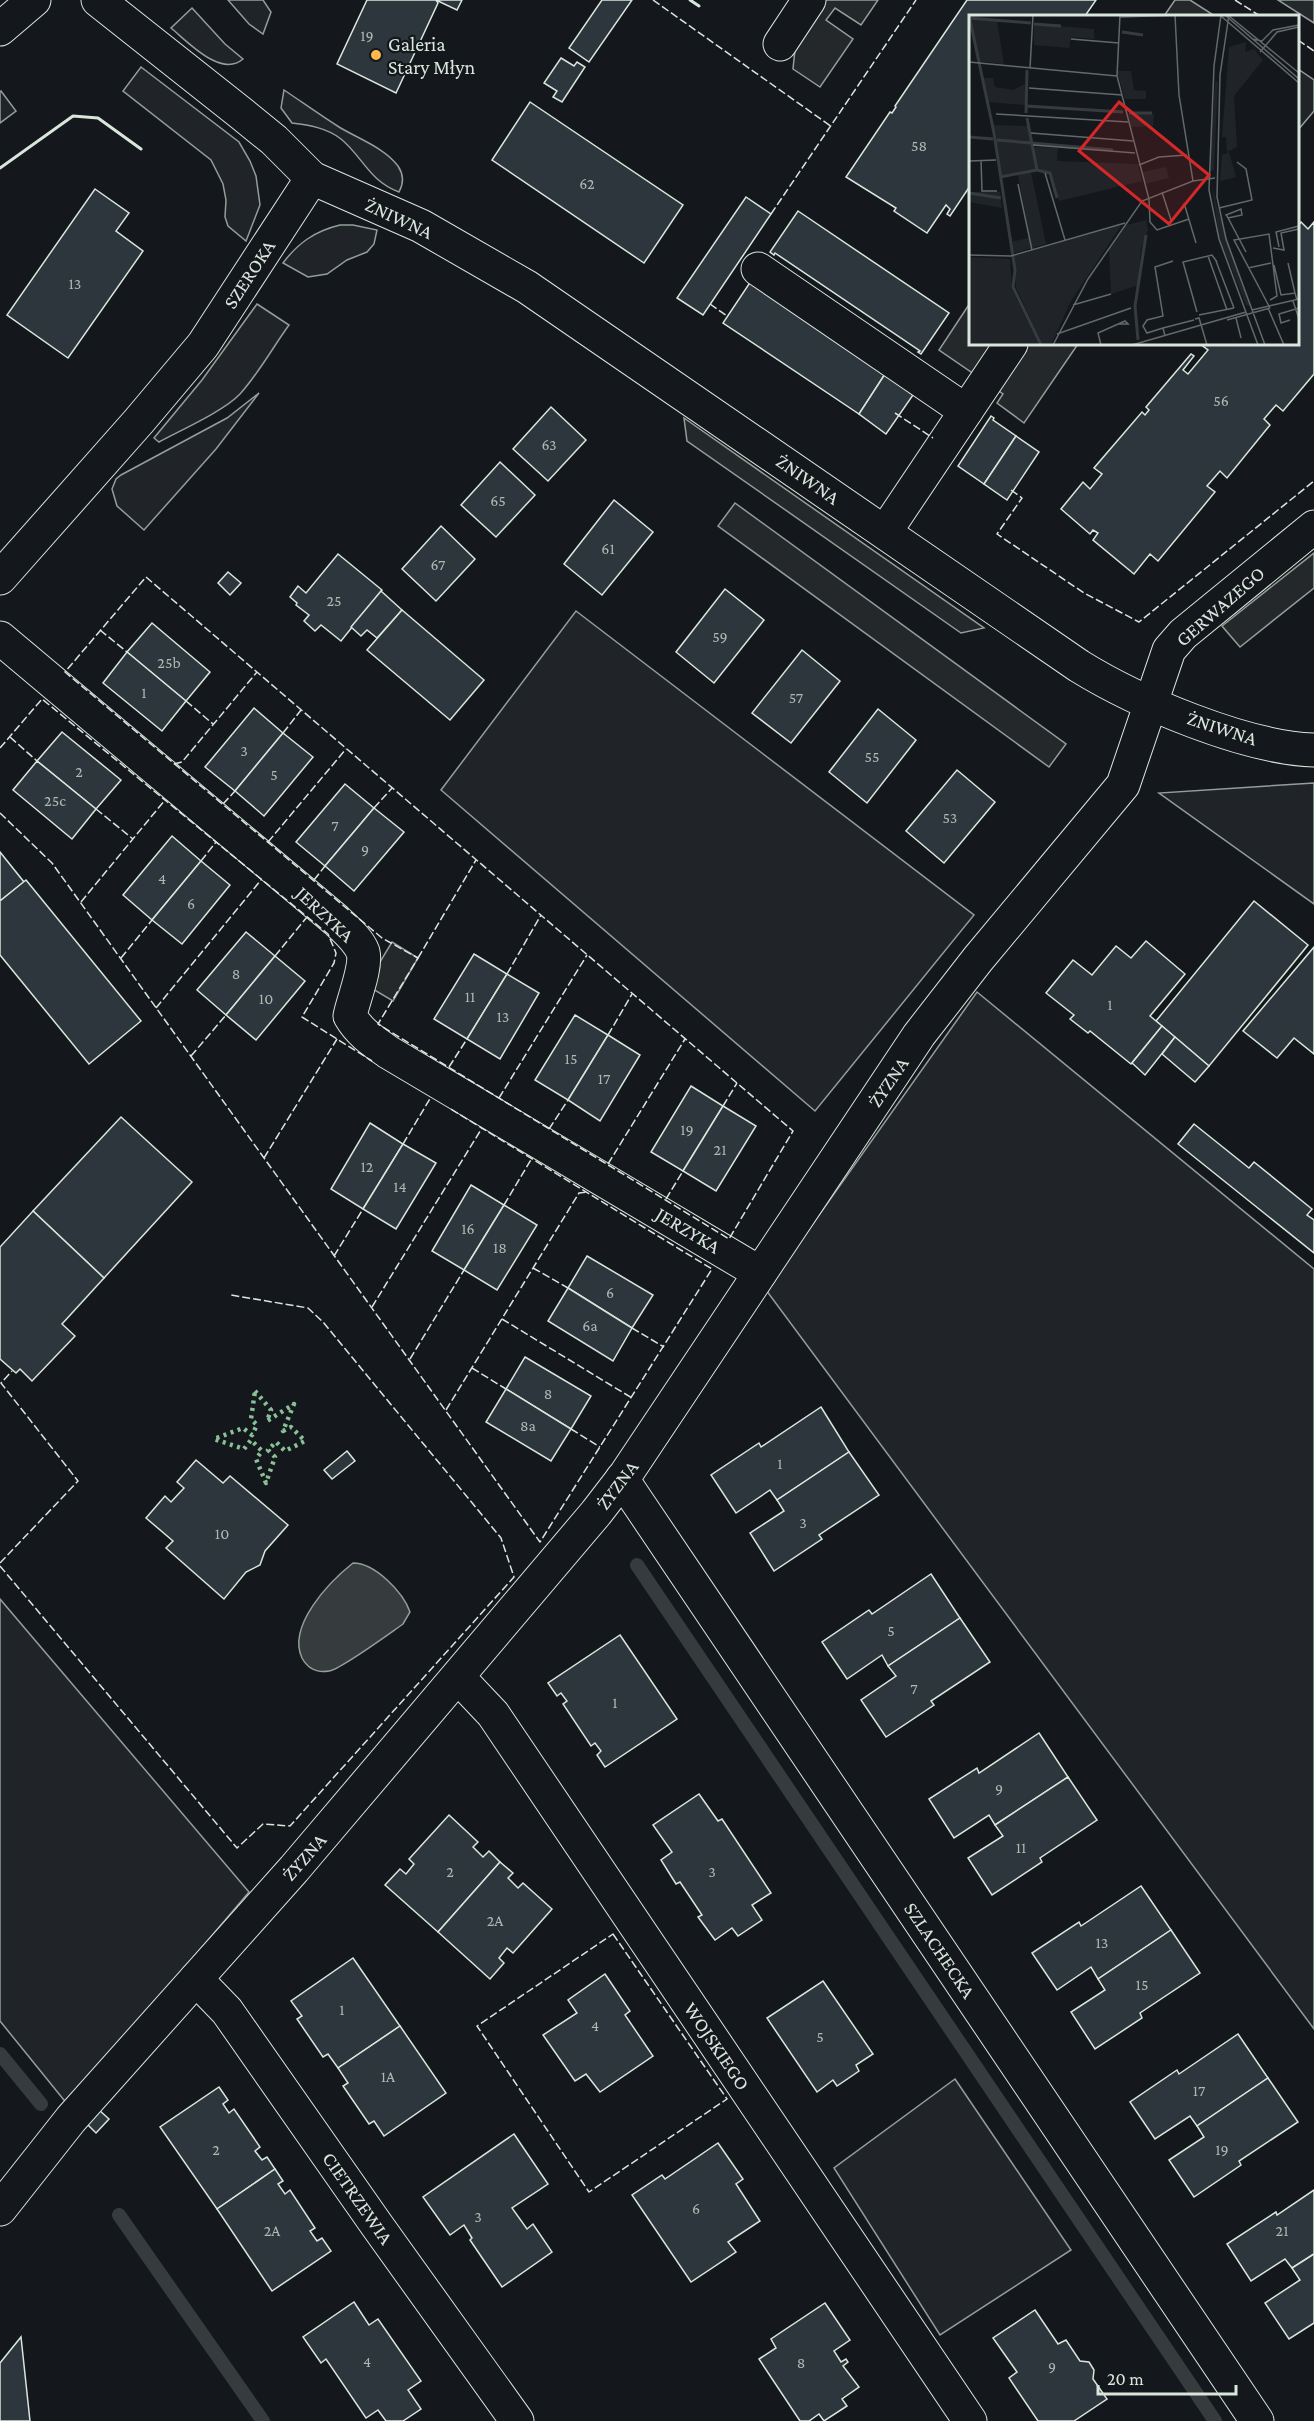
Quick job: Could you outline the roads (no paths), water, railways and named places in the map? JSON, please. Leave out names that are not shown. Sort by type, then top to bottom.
[{"type":"street","points":[[0,29],[34,0]]},
{"type":"street","points":[[98,0],[274,140],[312,178]]},
{"type":"street","points":[[780,44],[809,0]]},
{"type":"street","name":"ŻNIWNA","points":[[312,178],[421,226],[527,286],[1079,666],[1117,688],[1226,731],[1261,741],[1314,750]]},
{"type":"street","name":"SZEROKA","points":[[0,578],[203,345],[312,178]]},
{"type":"street","points":[[758,269],[966,411]]},
{"type":"street","points":[[885,532],[1010,345]]},
{"type":"street","name":"GERWAZEGO","points":[[1151,703],[1169,650],[1183,634],[1314,527]]},
{"type":"street","name":"JERZYKA","points":[[0,638],[327,912],[355,940],[363,953],[363,961],[350,1016],[356,1026],[369,1038],[388,1052],[760,1273]]},
{"type":"street","name":"ŻYZNA","points":[[0,2209],[71,2119],[294,1869],[458,1677],[622,1479],[919,1035],[978,959],[1123,785],[1151,703]]},
{"type":"street","name":"SZLACHECKA","points":[[622,1479],[1257,2421]]},
{"type":"street","name":"WOJSKIEGO","points":[[458,1677],[493,1714],[970,2421]]},
{"type":"street","name":"CIETRZEWIA","points":[[196,1979],[227,2011],[517,2421]]},
{"type":"waterway","points":[[637,1565],[1215,2421]]},
{"type":"waterway","points":[[0,2054],[41,2104]]},
{"type":"waterway","points":[[119,2215],[263,2421]]},
{"type":"place","name":"Galeria Stary Młyn","points":[[376,55]]}]
